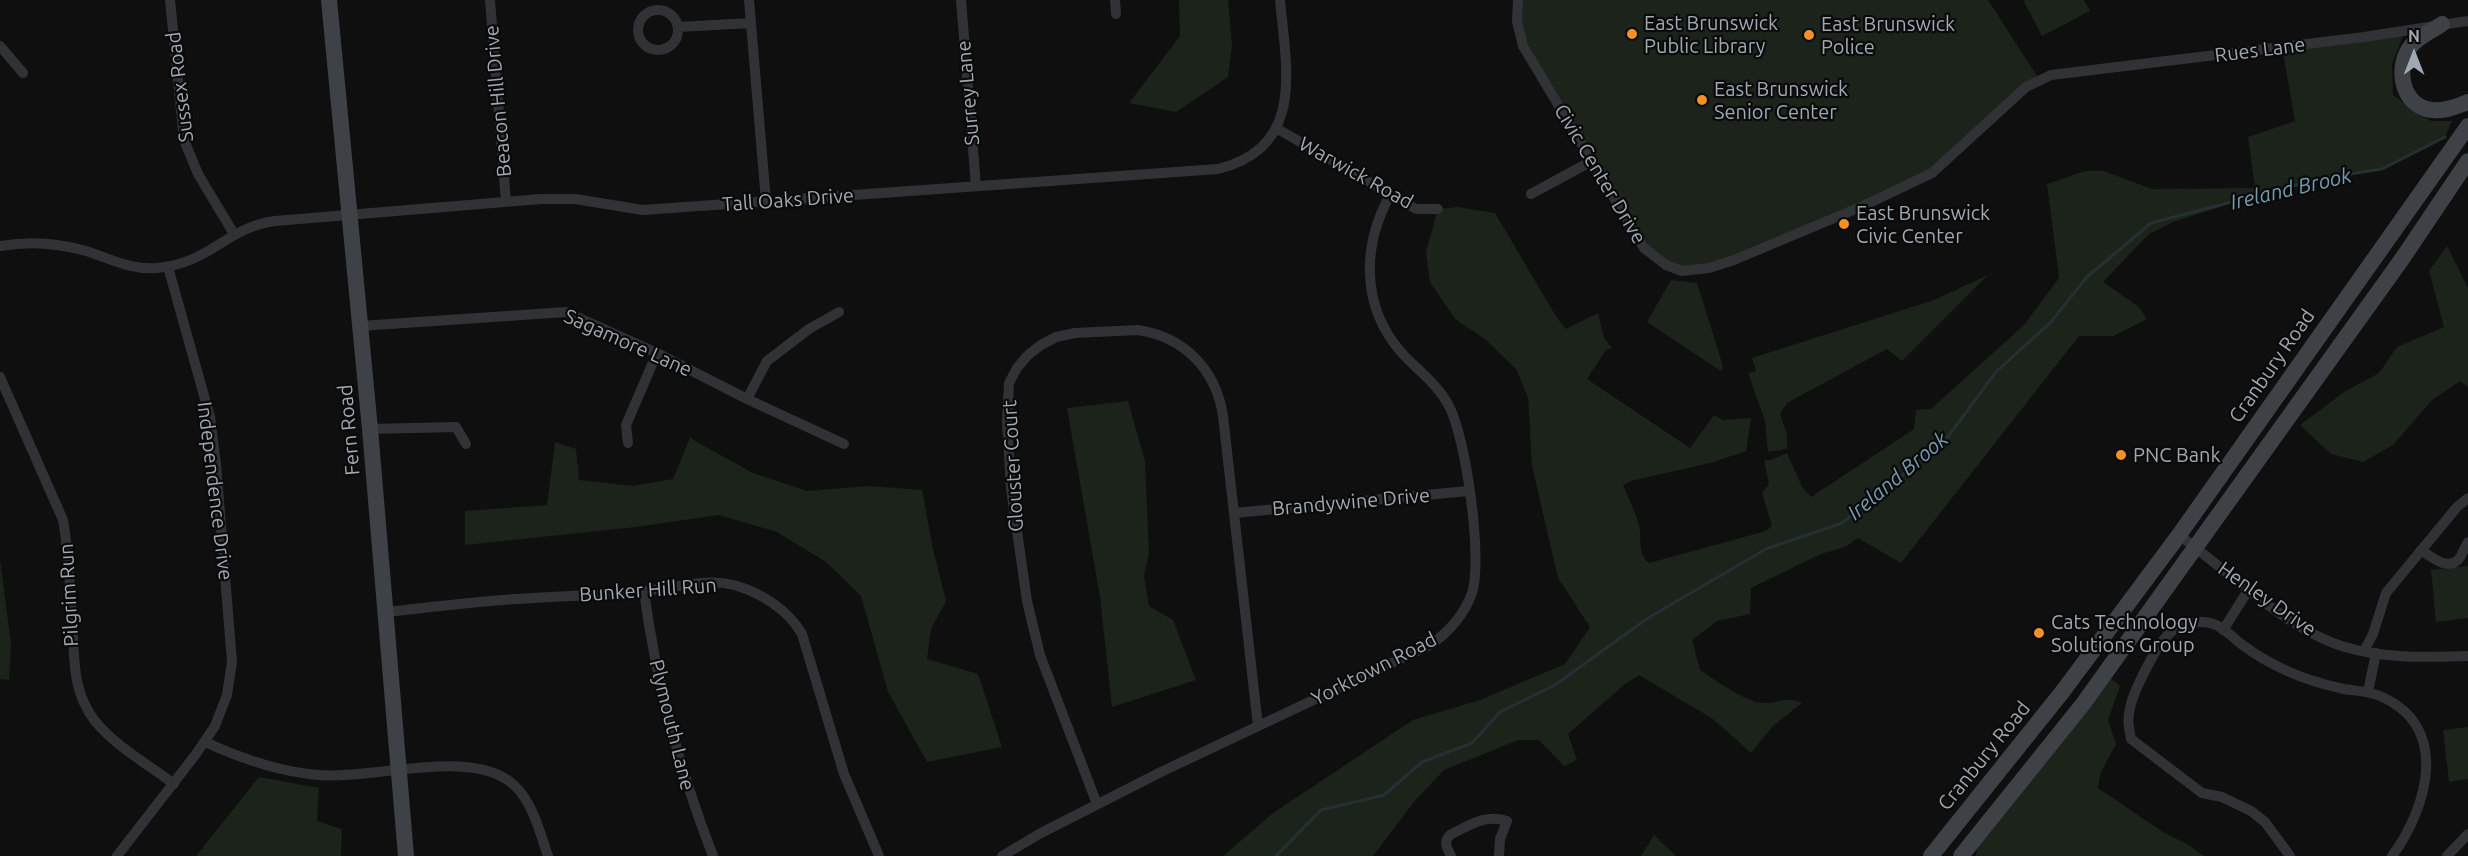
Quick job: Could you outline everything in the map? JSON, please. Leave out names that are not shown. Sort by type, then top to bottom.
[{"type":"main road","name":"Fern Road","points":[[329,0],[370,429],[406,856]]},
{"type":"main road","points":[[2442,24],[2418,39],[2407,52],[2402,68],[2404,85],[2413,100],[2425,109],[2442,110],[2468,102]]},
{"type":"main road","name":"Cranbury Road","points":[[1931,856],[2066,687],[2179,535],[2468,126]]},
{"type":"main road","points":[[1961,856],[2083,704],[2402,259],[2468,161]]},
{"type":"street","name":"Sussex Road","points":[[170,0],[184,140],[198,174],[234,234]]},
{"type":"street","name":"Beacon Hill Drive","points":[[490,0],[506,202]]},
{"type":"street","points":[[749,0],[766,201]]},
{"type":"street","name":"Surrey Lane","points":[[961,0],[976,186]]},
{"type":"street","points":[[1115,0],[1116,14]]},
{"type":"street","name":"Tall Oaks Drive","points":[[168,267],[203,256],[234,234],[264,222],[506,202],[575,199],[643,210],[1218,169],[1235,164],[1251,155],[1264,143],[1276,128],[1285,104],[1287,86],[1280,0]]},
{"type":"street","name":"Civic Center Drive","points":[[1518,0],[1517,21],[1523,46],[1590,162],[1644,248],[1666,265],[1682,271],[1694,271],[1734,260],[1863,206],[1932,173],[2026,87],[2051,75]]},
{"type":"street","name":"Rues Lane","points":[[2051,75],[2406,32],[2468,21]]},
{"type":"street","points":[[678,27],[751,23]]},
{"type":"street","points":[[0,46],[23,73]]},
{"type":"street","name":"Warwick Road","points":[[1276,128],[1416,209],[1438,209]]},
{"type":"street","points":[[1531,194],[1590,162]]},
{"type":"street","name":"Yorktown Road","points":[[1002,856],[1097,804],[1421,650],[1438,640],[1453,626],[1469,601],[1476,571],[1462,445],[1448,405],[1432,382],[1392,341],[1374,305],[1369,278],[1370,252],[1376,225],[1390,195]]},
{"type":"street","points":[[0,246],[50,244],[86,251],[130,266],[168,267]]},
{"type":"street","name":"Independence Drive","points":[[117,856],[174,784],[215,726],[227,695],[232,662],[232,635],[210,417],[168,267]]},
{"type":"street","name":"Sagamore Lane","points":[[360,326],[566,312],[657,353],[747,399],[844,444]]},
{"type":"street","points":[[747,399],[767,361],[809,329],[839,312]]},
{"type":"street","name":"Glouster Court","points":[[1097,804],[1040,655],[1027,601],[1017,540],[1007,421],[1009,383],[1017,368],[1041,345],[1075,333],[1138,330],[1167,338],[1184,348],[1206,369],[1219,396],[1258,726]]},
{"type":"street","points":[[628,443],[626,426],[657,353]]},
{"type":"street","name":"Pilgrim Run","points":[[0,377],[63,520],[68,545],[73,664],[80,695],[90,714],[104,730],[174,784]]},
{"type":"street","points":[[370,429],[456,427],[466,444]]},
{"type":"street","name":"Brandywine Drive","points":[[1234,513],[1468,491]]},
{"type":"street","points":[[2368,692],[2373,634],[2386,593],[2457,507],[2468,498]]},
{"type":"street","name":"Henley Drive","points":[[2179,535],[2304,629],[2344,647],[2400,657],[2468,656]]},
{"type":"street","points":[[2421,550],[2441,563],[2453,563],[2468,542]]},
{"type":"street","name":"Bunker Hill Run","points":[[385,612],[502,600],[644,591],[693,584],[732,585],[762,597],[782,609],[802,634],[844,774],[879,856]]},
{"type":"street","points":[[2223,630],[2249,589]]},
{"type":"street","name":"Plymouth Lane","points":[[644,591],[651,644],[666,709],[691,800],[713,856]]},
{"type":"street","points":[[2290,856],[2265,822],[2251,811],[2222,797],[2202,794],[2131,739],[2128,725],[2130,708],[2159,646],[2167,635],[2182,625],[2210,623],[2267,661],[2291,673],[2334,687],[2368,692],[2386,699],[2405,714],[2420,734],[2427,757],[2425,788],[2415,817],[2392,856]]},
{"type":"street","points":[[205,742],[242,758],[290,772],[350,776],[450,765],[468,766],[506,779],[516,787],[530,807],[548,856]]},
{"type":"street","points":[[1451,856],[1446,845],[1446,839],[1450,835],[1478,820],[1494,817],[1507,821],[1500,839],[1499,856]]},
{"type":"street","points":[[2446,856],[2468,834]]},
{"type":"shaded area","points":[[1179,0],[1228,0],[1232,45],[1228,77],[1176,112],[1129,103],[1180,36]]},
{"type":"shaded area","points":[[1518,0],[1988,0],[2039,79],[1913,183],[1694,271],[1654,258],[1527,54]]},
{"type":"shaded area","points":[[2023,0],[2084,0],[2090,11],[2042,36]]},
{"type":"shaded area","points":[[2405,31],[2392,64],[2393,95],[2431,121],[2452,121],[2445,137],[2382,169],[2324,178],[2264,193],[2173,222],[2149,234],[2103,282],[2138,306],[2147,319],[2113,336],[2079,336],[1901,563],[1858,538],[1845,547],[1821,554],[1751,588],[1750,614],[1717,621],[1692,640],[1700,670],[1730,690],[1755,702],[1792,700],[1802,703],[1773,726],[1751,753],[1713,719],[1639,675],[1625,684],[1568,734],[1577,760],[1564,766],[1539,740],[1518,740],[1444,770],[1414,802],[1373,856],[1223,856],[1273,813],[1413,720],[1480,700],[1565,664],[1590,627],[1558,578],[1532,466],[1528,397],[1516,369],[1485,339],[1455,319],[1430,282],[1426,252],[1438,209],[1457,207],[1495,213],[1557,318],[1566,329],[1598,313],[1604,338],[1612,348],[1606,350],[1587,379],[1690,448],[1714,415],[1723,420],[1751,418],[1746,451],[1710,463],[1631,481],[1623,485],[1638,522],[1642,554],[1649,563],[1766,531],[1772,526],[1762,493],[1769,484],[1764,460],[1771,460],[1787,453],[1802,487],[1811,497],[1914,429],[1916,410],[1931,409],[2024,325],[2059,278],[2047,184],[2085,171],[2104,171],[2152,189],[2255,188],[2248,137],[2295,121],[2282,47]]},
{"type":"shaded area","points":[[2447,246],[2468,288],[2468,387],[2460,381],[2432,400],[2393,445],[2363,462],[2331,454],[2300,425],[2344,392],[2379,373],[2397,347],[2444,327],[2429,271]]},
{"type":"shaded area","points":[[1988,275],[1902,361],[1887,349],[1787,403],[1780,414],[1787,434],[1787,449],[1768,452],[1765,421],[1748,373],[1756,371],[1752,358],[1934,300]]},
{"type":"shaded area","points":[[1671,280],[1697,283],[1723,366],[1721,371],[1647,322]]},
{"type":"shaded area","points":[[1128,401],[1145,461],[1149,553],[1144,576],[1149,606],[1173,620],[1196,680],[1112,707],[1100,597],[1067,408]]},
{"type":"shaded area","points":[[690,438],[753,473],[807,491],[869,486],[922,490],[946,601],[931,629],[927,659],[978,674],[1002,747],[927,762],[888,692],[861,596],[826,562],[777,532],[719,515],[636,527],[465,545],[465,511],[547,505],[555,442],[576,449],[579,480],[633,486],[673,479]]},
{"type":"shaded area","points":[[0,559],[11,644],[9,680],[0,679]]},
{"type":"shaded area","points":[[2468,566],[2468,618],[2436,622],[2431,570]]},
{"type":"shaded area","points":[[2110,678],[2120,686],[2108,720],[2116,744],[2100,774],[2098,788],[2163,832],[2204,856],[1976,856],[1978,842]]},
{"type":"shaded area","points":[[2468,727],[2468,779],[2449,782],[2443,730]]},
{"type":"shaded area","points":[[259,777],[319,788],[317,821],[342,829],[341,856],[196,856]]},
{"type":"shaded area","points":[[1654,835],[1676,856],[1641,856]]},
{"type":"waterway","name":"Ireland Brook","points":[[1276,856],[1321,810],[1384,795],[1422,762],[1472,743],[1500,712],[1555,685],[1648,618],[1766,549],[1842,523],[1944,442],[1996,372],[2051,322],[2087,277],[2151,223],[2324,178],[2382,169],[2445,137]]},
{"type":"place","name":"East Brunswick Public Library","points":[[1632,34]]},
{"type":"place","name":"East Brunswick Police","points":[[1809,35]]},
{"type":"place","name":"East Brunswick Senior Center","points":[[1702,100]]},
{"type":"place","name":"East Brunswick Civic Center","points":[[1844,224]]},
{"type":"place","name":"PNC Bank","points":[[2121,455]]},
{"type":"place","name":"Cats Technology Solutions Group","points":[[2039,633]]}]
